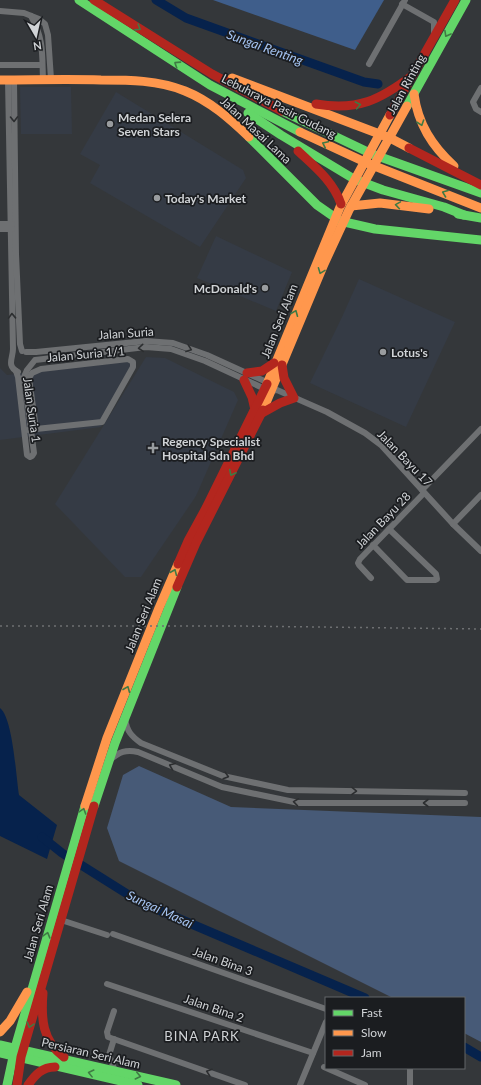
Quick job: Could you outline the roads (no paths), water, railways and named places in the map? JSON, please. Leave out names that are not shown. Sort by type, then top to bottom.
[{"type":"main road","name":"Lebuhraya Pasir Gudang","points":[[80,0],[210,85],[283,124],[360,160],[481,208]]},
{"type":"main road","name":"Lebuhraya Pasir Gudang","points":[[94,0],[196,64],[289,115],[372,154],[481,193]]},
{"type":"main road","name":"Jalan Rinting","points":[[355,177],[455,0]]},
{"type":"main road","name":"Jalan Rinting","points":[[364,181],[466,0]]},
{"type":"main road","points":[[196,64],[278,95],[388,140],[481,185]]},
{"type":"main road","points":[[278,95],[326,106],[353,106],[375,100],[394,90],[413,75]]},
{"type":"main road","name":"Jalan Masai Lama","points":[[7,80],[138,80],[177,88],[198,97],[228,117],[317,205],[340,221],[375,230],[481,240]]},
{"type":"main road","points":[[210,85],[226,98],[281,135],[355,177],[383,190],[444,207],[464,215]]},
{"type":"main road","points":[[414,94],[420,122],[427,136],[448,161],[481,185]]},
{"type":"main road","points":[[281,135],[326,177],[337,191],[345,207],[364,203],[386,203],[481,218]]},
{"type":"main road","name":"Jalan Seri Alam","points":[[7,1085],[18,1052],[107,738],[151,639],[188,540],[271,388],[279,363],[324,264],[333,234],[345,207],[355,177]]},
{"type":"main road","name":"Jalan Seri Alam","points":[[345,207],[364,181]]},
{"type":"main road","points":[[279,363],[284,378],[294,398],[258,412],[245,377],[256,374],[279,363]]},
{"type":"main road","name":"Jalan Seri Alam","points":[[76,850],[90,818],[151,639]]},
{"type":"main road","name":"Jalan Seri Alam","points":[[40,973],[61,920],[70,871]]},
{"type":"main road","points":[[0,1032],[10,1021],[40,973]]},
{"type":"main road","points":[[40,973],[42,1005],[47,1037],[52,1048],[71,1065]]},
{"type":"main road","name":"Persiaran Seri Alam","points":[[0,1045],[18,1052],[71,1065],[138,1085]]},
{"type":"main road","name":"Jalan Seri Alam","points":[[17,1085],[18,1052]]},
{"type":"main road","name":"Persiaran Seri Alam","points":[[0,1053],[18,1052]]},
{"type":"main road","points":[[28,1085],[36,1073],[43,1069],[50,1066],[71,1065]]},
{"type":"main road","name":"Persiaran Seri Alam","points":[[71,1065],[115,1071],[176,1085]]},
{"type":"street","points":[[369,64],[404,2],[434,22],[433,38]]},
{"type":"street","points":[[0,11],[24,12],[39,19],[45,24],[48,35],[46,79]]},
{"type":"street","points":[[31,16],[41,39],[42,65],[46,79]]},
{"type":"street","points":[[0,65],[42,65]]},
{"type":"street","points":[[7,80],[20,344],[24,352],[31,357],[31,365],[27,370],[20,372],[16,371],[10,362],[12,355],[13,226],[9,202],[7,80]]},
{"type":"street","points":[[479,110],[473,102],[481,88]]},
{"type":"street","points":[[0,224],[13,226]]},
{"type":"street","points":[[0,229],[13,226]]},
{"type":"street","name":"Jalan Suria","points":[[24,352],[146,341],[172,343],[207,355],[245,377]]},
{"type":"street","name":"Jalan Suria","points":[[31,365],[37,359],[146,347],[171,349],[271,388]]},
{"type":"street","points":[[12,355],[19,351],[24,352]]},
{"type":"street","points":[[57,367],[59,360],[73,355]]},
{"type":"street","name":"Jalan Suria 1/1","points":[[128,359],[132,362],[133,367],[102,422],[30,430],[29,378],[32,373],[41,369],[57,367],[128,359]]},
{"type":"street","name":"Jalan Suria 1","points":[[27,370],[24,377],[30,430]]},
{"type":"street","name":"Jalan Suria 1","points":[[16,371],[30,430]]},
{"type":"street","name":"Jalan Bayu 17","points":[[271,388],[327,412],[366,432],[381,445],[453,524],[481,551]]},
{"type":"street","name":"Jalan Bayu 28","points":[[371,578],[360,567],[358,563],[360,559],[481,429]]},
{"type":"street","points":[[453,524],[481,495]]},
{"type":"street","points":[[373,545],[407,580],[437,579],[436,574],[389,529]]},
{"type":"street","points":[[125,718],[127,728],[132,737],[141,743],[223,776],[288,790],[465,793]]},
{"type":"street","points":[[109,762],[120,752],[129,750],[138,752],[222,787],[299,803],[465,803]]},
{"type":"street","name":"Jalan Bina 3","points":[[61,920],[110,935],[325,1009]]},
{"type":"street","name":"Jalan Bina 2","points":[[107,984],[313,1053]]},
{"type":"street","points":[[114,1011],[107,1032],[108,1037],[245,1085]]},
{"type":"street","points":[[300,1085],[325,1024]]},
{"type":"street","points":[[114,1039],[109,1055],[115,1071]]},
{"type":"street","points":[[329,1069],[366,1085]]},
{"type":"street","points":[[410,1069],[410,1085]]},
{"type":"waterway","name":"Sungai Renting","points":[[156,0],[186,18],[364,82],[378,84]]},
{"type":"waterway","name":"Sungai Masai","points":[[42,837],[62,853],[140,902],[363,997]]},
{"type":"waterway","name":"Sungai Masai","points":[[465,1048],[481,1057]]},
{"type":"railway","points":[[0,626],[237,626],[481,629]]},
{"type":"place","name":"Medan Selera Seven Stars","points":[[110,124]]},
{"type":"place","name":"Today's Market","points":[[157,198]]},
{"type":"place","name":"McDonald's","points":[[265,288]]},
{"type":"place","name":"Lotus's","points":[[383,352]]},
{"type":"place","name":"Regency Specialist Hospital Sdn Bhd","points":[[153,448]]},
{"type":"district","name":"BINA PARK","points":[[202,1036]]}]
